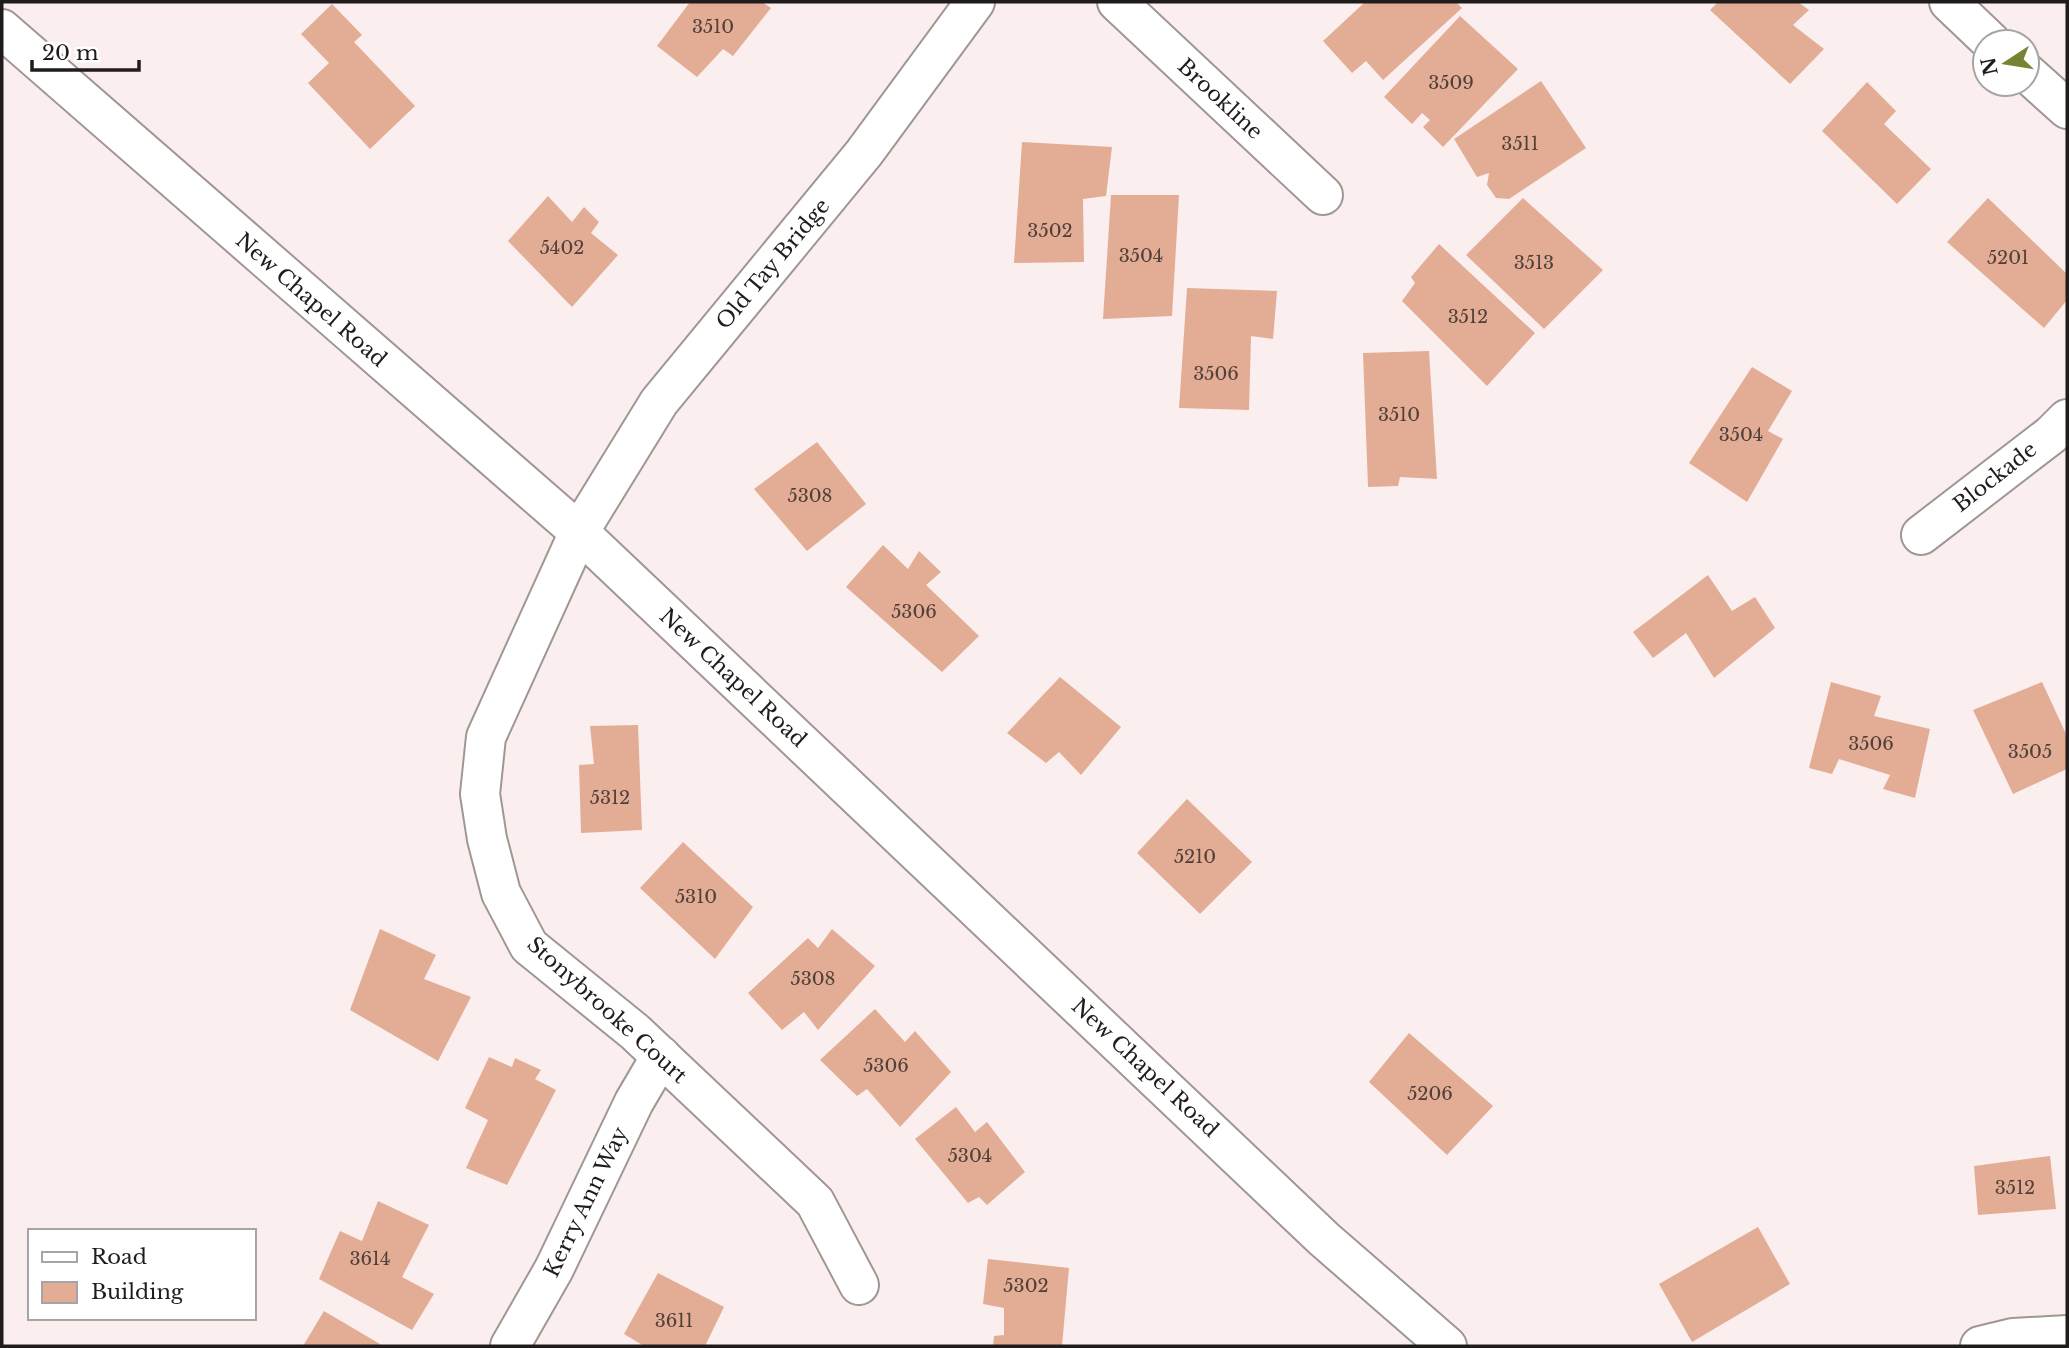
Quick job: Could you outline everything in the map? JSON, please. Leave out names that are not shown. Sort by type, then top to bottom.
[{"type":"street","name":"Old Tay Bridge","points":[[579,532],[659,402],[864,153],[975,2]]},
{"type":"street","name":"Brookline","points":[[1117,2],[1323,195]]},
{"type":"street","points":[[1949,2],[1976,28]]},
{"type":"street","name":"New Chapel Road","points":[[2,29],[579,532],[1324,1238],[1447,1346]]},
{"type":"street","points":[[2041,86],[2067,109]]},
{"type":"street","name":"Blockade","points":[[1922,535],[2051,435],[2067,419]]},
{"type":"street","name":"Stonybrooke Court","points":[[579,532],[486,737],[480,794],[487,839],[501,893],[529,946],[635,1032],[815,1202],[859,1285]]},
{"type":"street","name":"Kerry Ann Way","points":[[510,1346],[554,1269],[634,1102],[661,1056]]},
{"type":"street","points":[[1980,1346],[2013,1338],[2067,1335]]},
{"type":"building","points":[[690,2],[762,2],[771,8],[733,56],[723,49],[697,77],[657,46]]},
{"type":"building","points":[[1365,2],[1456,2],[1462,8],[1383,80],[1366,61],[1352,73],[1323,41]]},
{"type":"building","points":[[1718,2],[1798,2],[1809,10],[1793,25],[1824,49],[1790,84],[1710,10]]},
{"type":"building","points":[[332,4],[362,35],[354,42],[415,106],[370,149],[308,83],[329,63],[301,34]]},
{"type":"building","points":[[1460,16],[1518,69],[1443,147],[1423,127],[1430,120],[1422,113],[1412,124],[1384,97]]},
{"type":"building","points":[[1541,81],[1586,148],[1509,199],[1496,198],[1487,185],[1489,173],[1477,177],[1454,139]]},
{"type":"building","points":[[1867,82],[1896,111],[1884,124],[1931,169],[1897,204],[1822,131]]},
{"type":"building","points":[[1022,142],[1112,147],[1106,196],[1083,199],[1084,262],[1014,263]]},
{"type":"building","points":[[1111,195],[1179,195],[1172,316],[1103,319]]},
{"type":"building","points":[[548,196],[572,222],[584,207],[599,222],[591,233],[618,255],[572,307],[508,241]]},
{"type":"building","points":[[1523,198],[1603,270],[1544,329],[1466,255]]},
{"type":"building","points":[[1988,198],[2067,274],[2067,300],[2044,328],[1947,242]]},
{"type":"building","points":[[1439,244],[1535,333],[1487,386],[1402,301],[1415,283],[1411,277]]},
{"type":"building","points":[[1187,288],[1277,291],[1273,339],[1251,336],[1249,410],[1179,408]]},
{"type":"building","points":[[1429,351],[1437,479],[1400,477],[1398,486],[1368,487],[1363,353]]},
{"type":"building","points":[[1752,367],[1792,391],[1768,431],[1783,439],[1747,502],[1689,463]]},
{"type":"building","points":[[817,442],[866,504],[807,551],[754,489]]},
{"type":"building","points":[[883,545],[908,569],[919,551],[941,572],[926,585],[979,636],[942,672],[846,587]]},
{"type":"building","points":[[1708,575],[1732,611],[1755,597],[1775,628],[1714,678],[1686,633],[1653,658],[1633,632]]},
{"type":"building","points":[[1060,677],[1121,727],[1081,775],[1059,752],[1046,763],[1007,733]]},
{"type":"building","points":[[1831,682],[1881,696],[1874,716],[1930,729],[1915,798],[1883,789],[1890,775],[1839,759],[1832,774],[1809,768]]},
{"type":"building","points":[[2042,682],[2067,736],[2067,769],[2013,794],[1973,710]]},
{"type":"building","points":[[638,725],[642,830],[581,833],[579,765],[594,764],[590,726]]},
{"type":"building","points":[[1187,799],[1252,862],[1200,914],[1137,853]]},
{"type":"building","points":[[683,842],[753,907],[715,959],[640,888]]},
{"type":"building","points":[[380,929],[436,955],[424,979],[471,997],[438,1061],[350,1010]]},
{"type":"building","points":[[832,929],[875,966],[818,1030],[804,1012],[782,1030],[748,993],[808,938],[818,948]]},
{"type":"building","points":[[875,1009],[905,1042],[915,1031],[951,1072],[900,1127],[867,1089],[857,1096],[820,1060]]},
{"type":"building","points":[[1409,1033],[1493,1106],[1447,1155],[1369,1082]]},
{"type":"building","points":[[489,1057],[512,1067],[515,1058],[541,1070],[535,1079],[556,1090],[507,1185],[466,1168],[488,1120],[465,1108]]},
{"type":"building","points":[[956,1107],[975,1132],[987,1122],[1025,1172],[987,1205],[979,1197],[968,1203],[915,1139]]},
{"type":"building","points":[[2050,1156],[2056,1209],[1978,1215],[1974,1166]]},
{"type":"building","points":[[378,1201],[429,1225],[402,1277],[434,1294],[412,1330],[319,1279],[340,1231],[362,1241]]},
{"type":"building","points":[[1758,1227],[1790,1284],[1692,1342],[1659,1284]]},
{"type":"building","points":[[988,1259],[1069,1268],[1062,1346],[993,1346],[994,1336],[1004,1335],[1004,1308],[983,1304]]},
{"type":"building","points":[[658,1273],[724,1307],[705,1346],[644,1346],[624,1334]]},
{"type":"building","points":[[324,1311],[380,1344],[379,1346],[303,1346]]}]
